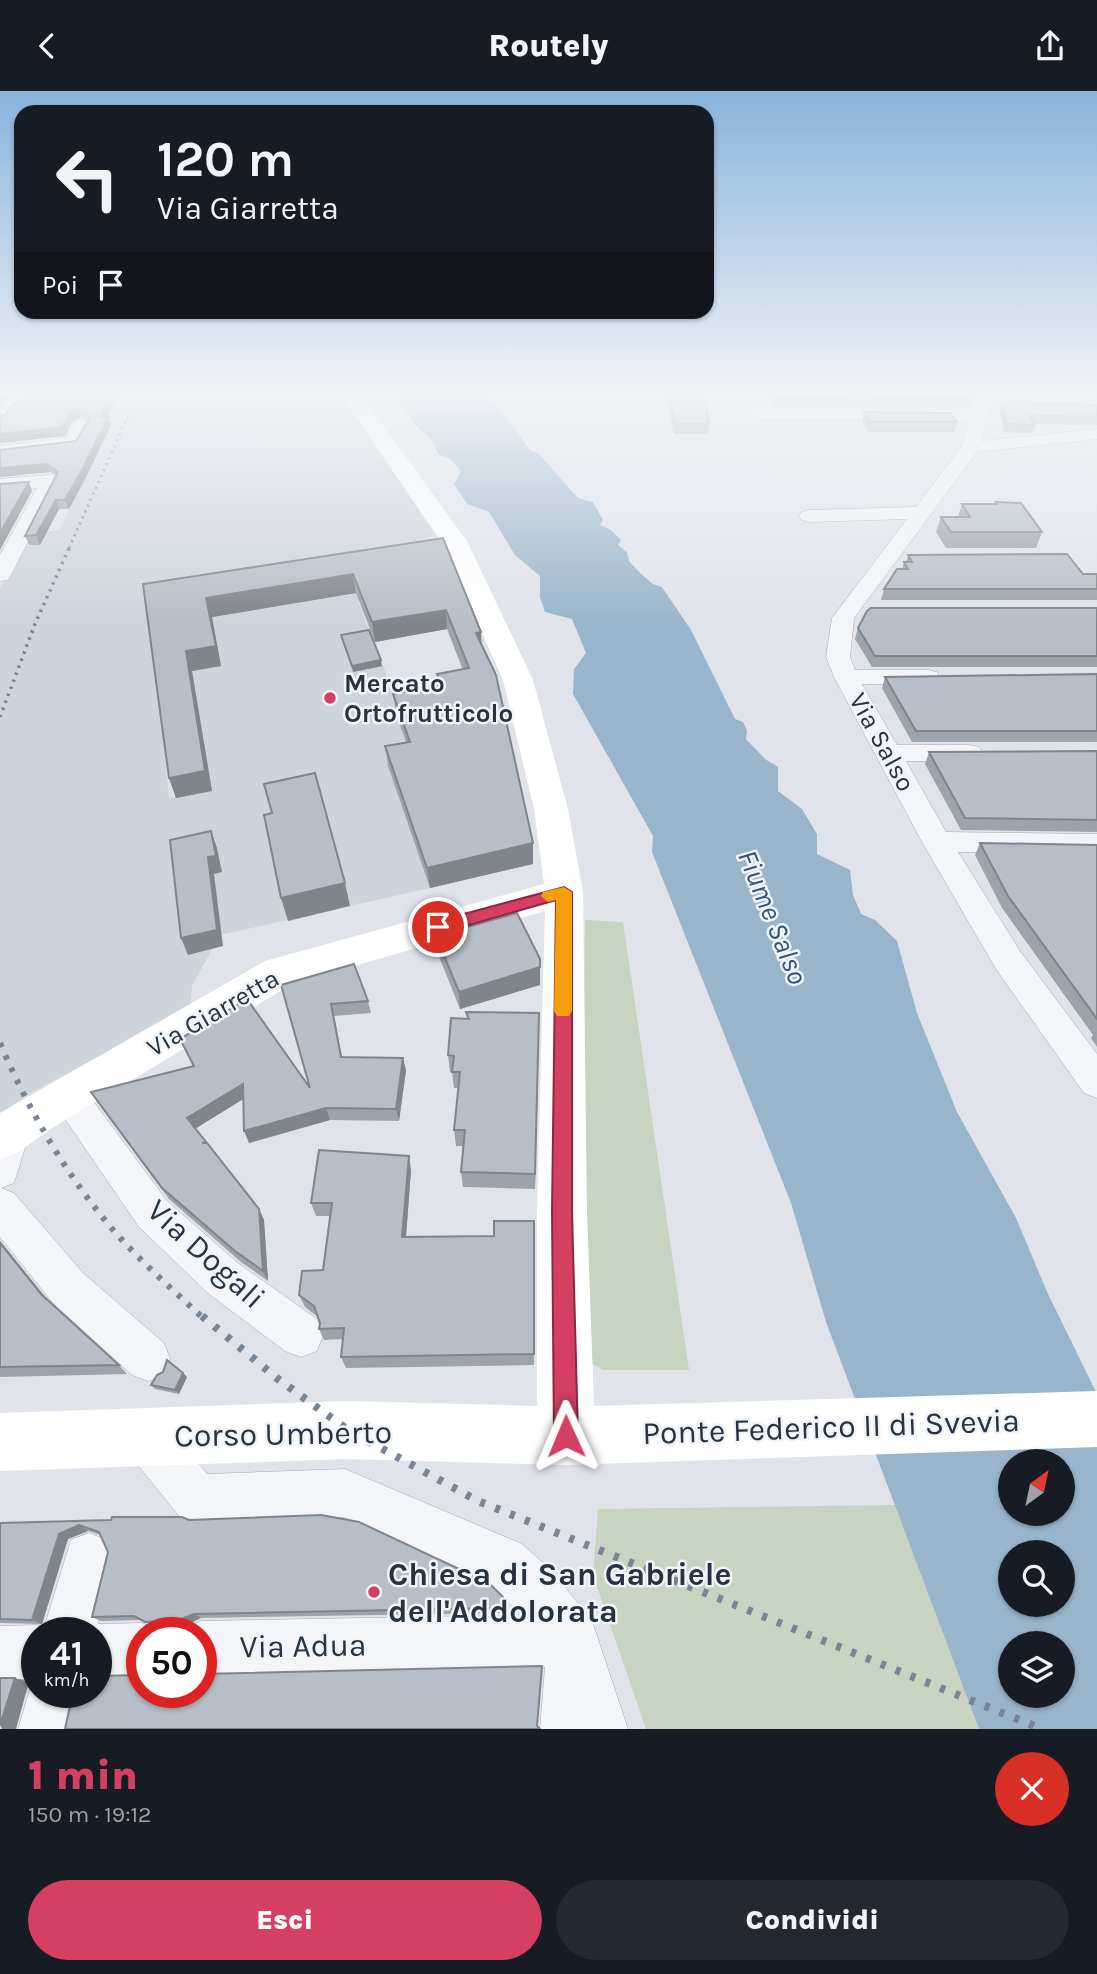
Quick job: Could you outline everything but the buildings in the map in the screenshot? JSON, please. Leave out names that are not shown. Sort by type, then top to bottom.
[{"type":"main road","points":[[404,470],[454,541],[517,680],[551,809],[564,892],[562,1211],[566,1436]]},
{"type":"main road","name":"Via Giarretta","points":[[6,1134],[279,972],[564,892]]},
{"type":"main road","name":"Ponte Federico II di Svevia","points":[[566,1436],[1097,1419]]},
{"type":"main road","name":"Corso Umberto","points":[[0,1442],[348,1430],[566,1436]]},
{"type":"street","points":[[28,470],[39,475]]},
{"type":"street","points":[[28,470],[39,475]]},
{"type":"street","points":[[0,501],[44,470]]},
{"type":"street","name":"Via Salso","points":[[954,470],[843,618],[838,657],[846,677],[937,842],[1009,960],[1097,1082]]},
{"type":"street","points":[[1,570],[8,545],[32,517],[39,475]]},
{"type":"street","points":[[809,516],[922,513]]},
{"type":"street","points":[[11,519],[32,517]]},
{"type":"street","points":[[889,557],[917,557]]},
{"type":"street","points":[[849,610],[876,610]]},
{"type":"street","points":[[846,677],[957,677]]},
{"type":"street","points":[[888,753],[999,753]]},
{"type":"street","points":[[937,842],[1097,844]]},
{"type":"street","name":"Via Dogali","points":[[69,1097],[153,1213],[224,1279],[302,1335]]},
{"type":"street","points":[[0,1170],[6,1134]]},
{"type":"street","points":[[0,1206],[68,1287],[148,1359]]},
{"type":"street","points":[[146,1437],[196,1499],[345,1493],[504,1562],[534,1589],[573,1640],[600,1729]]},
{"type":"street","points":[[73,1617],[89,1558]]},
{"type":"street","points":[[568,1729],[573,1640]]},
{"type":"street","name":"Via Adua","points":[[217,1648],[573,1640]]},
{"type":"street","points":[[0,1653],[21,1652]]},
{"type":"street","points":[[46,1729],[51,1708]]},
{"type":"shaded area","points":[[78,470],[392,470],[435,535],[416,541],[422,548],[446,553],[146,603],[153,635],[169,798],[211,791],[192,671],[221,665],[212,617],[382,581],[358,601],[401,713],[396,714],[407,746],[430,888],[220,935],[192,986],[190,1008],[36,1090],[0,1113],[0,588],[22,546],[40,545],[46,532],[59,530],[74,498]]},
{"type":"green space","points":[[585,920],[623,922],[689,1370],[604,1370],[590,1361],[581,1347]]},
{"type":"green space","points":[[895,1505],[979,1729],[646,1729],[593,1575],[598,1509]]},
{"type":"water","name":"Fiume Salso","points":[[460,470],[554,470],[578,498],[593,502],[603,520],[600,525],[611,530],[621,540],[618,545],[627,552],[629,561],[640,573],[653,584],[662,587],[691,630],[735,719],[743,722],[747,731],[746,739],[765,759],[778,767],[778,791],[802,809],[817,834],[817,854],[850,870],[853,895],[861,914],[875,920],[897,941],[917,1013],[957,1112],[1016,1218],[1048,1294],[1097,1394],[1097,1729],[979,1729],[826,1322],[791,1203],[652,852],[653,836],[573,694],[574,669],[586,653],[572,619],[545,612],[540,597],[540,576],[515,555],[489,512],[467,504],[454,484]]},
{"type":"railway","points":[[69,548],[104,470]]},
{"type":"railway","points":[[0,717],[35,624],[70,546]]},
{"type":"railway","points":[[0,1043],[36,1118],[80,1188],[124,1242],[203,1318]]},
{"type":"railway","points":[[202,1316],[278,1379],[348,1430],[478,1501],[1042,1729]]},
{"type":"slow traffic","points":[[548,896],[564,892],[563,1011]]},
{"type":"place","name":"Mercato Ortofrutticolo","points":[[330,698]]},
{"type":"place","name":"Chiesa di San Gabriele dell'Addolorata","points":[[374,1592]]},
{"type":"route","points":[[438,927],[564,892],[562,1211],[566,1436]]}]
